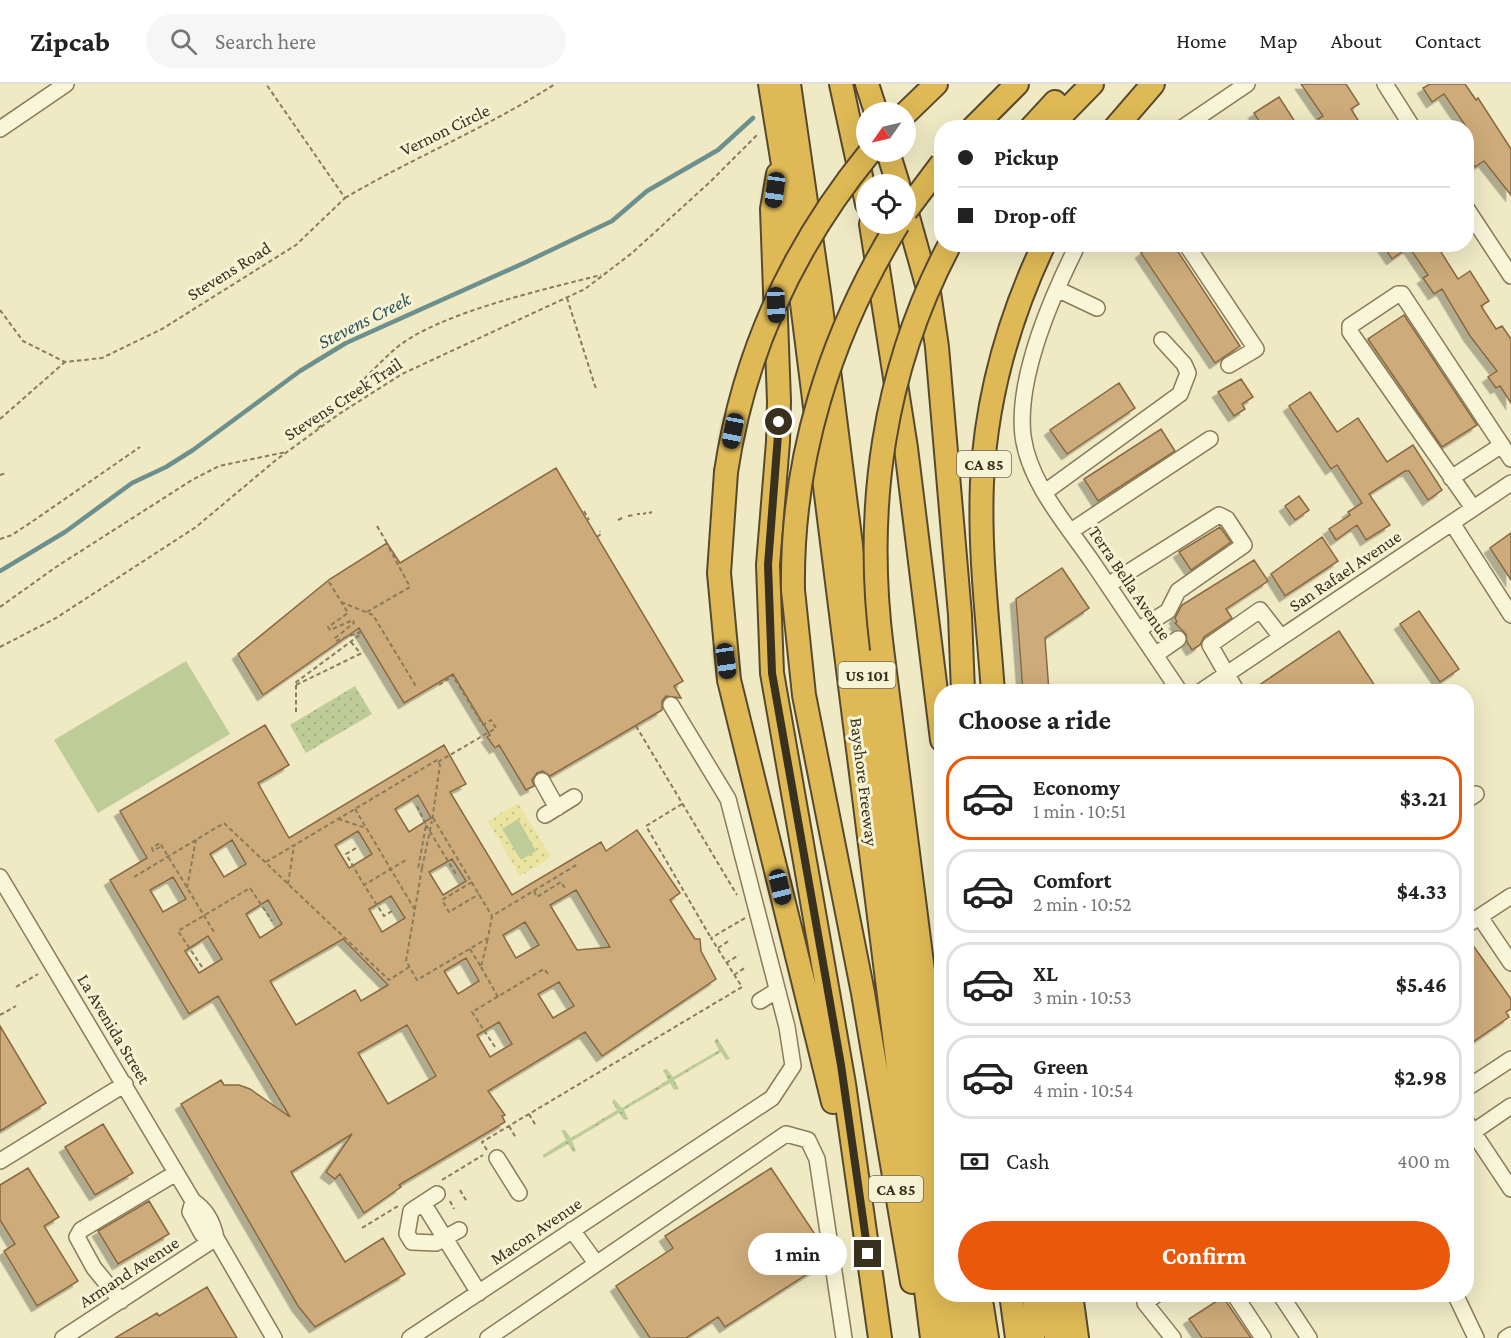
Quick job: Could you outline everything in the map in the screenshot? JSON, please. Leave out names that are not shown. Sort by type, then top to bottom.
[{"type":"highway","name":"Bayshore Freeway","points":[[770,84],[844,623],[932,1338]]},
{"type":"highway","name":"US 101","points":[[789,84],[820,299],[934,1204]]},
{"type":"highway","points":[[841,84],[860,174]]},
{"type":"highway","points":[[867,84],[873,102]]},
{"type":"highway","points":[[916,103],[936,84]]},
{"type":"highway","points":[[981,120],[1017,84]]},
{"type":"highway","points":[[1039,120],[1073,84]]},
{"type":"highway","points":[[1057,120],[1092,84]]},
{"type":"highway","points":[[1122,120],[1152,84]]},
{"type":"highway","points":[[781,152],[772,209],[779,411],[768,565],[769,637],[777,705],[844,1084],[880,1338]]},
{"type":"highway","points":[[862,162],[825,211],[784,284],[751,364],[736,418],[726,472],[719,573],[729,680],[868,1254]]},
{"type":"highway","points":[[916,197],[934,173]]},
{"type":"highway","points":[[873,234],[904,437],[935,684]]},
{"type":"highway","name":"CA 85","points":[[893,234],[852,309],[821,391],[808,442],[797,502],[793,590],[798,658],[810,732],[867,1016],[910,1275],[928,1338]]},
{"type":"highway","points":[[912,234],[928,292],[937,346],[960,615],[963,684]]},
{"type":"highway","points":[[934,957],[889,648],[876,598],[874,539],[884,436],[907,342],[946,252]]},
{"type":"highway","points":[[934,1049],[889,648],[887,540],[897,438],[920,348],[943,290],[962,252]]},
{"type":"highway","name":"CA 85","points":[[992,684],[982,523],[987,440],[1008,336],[1041,252]]},
{"type":"highway","points":[[947,1302],[951,1338]]},
{"type":"highway","points":[[963,1302],[967,1338]]},
{"type":"highway","points":[[982,1302],[987,1338]]},
{"type":"highway","points":[[1012,1302],[1017,1338]]},
{"type":"highway","points":[[1033,1338],[1036,1323],[1035,1302]]},
{"type":"highway","points":[[1052,1302],[1056,1338]]},
{"type":"highway","points":[[1072,1302],[1077,1338]]},
{"type":"street","points":[[0,129],[66,84]]},
{"type":"street","points":[[1194,120],[1247,84]]},
{"type":"street","points":[[1385,84],[1408,120]]},
{"type":"street","points":[[1474,220],[1511,276]]},
{"type":"street","name":"Terra Bella Avenue","points":[[1074,252],[1036,350],[1022,418],[1026,451],[1046,494],[1175,684]]},
{"type":"street","points":[[1191,252],[1256,349],[1229,365]]},
{"type":"street","points":[[1058,289],[1097,308]]},
{"type":"street","points":[[1473,508],[1350,332],[1351,324],[1398,294],[1402,294],[1511,459]]},
{"type":"street","points":[[1046,494],[1180,394],[1188,373],[1184,364],[1162,339]]},
{"type":"street","points":[[1071,531],[1210,439]]},
{"type":"street","points":[[1451,478],[1502,445]]},
{"type":"street","name":"San Rafael Avenue","points":[[1211,684],[1511,483]]},
{"type":"street","points":[[1108,585],[1219,515],[1227,519],[1244,545],[1178,591],[1168,611],[1138,630]]},
{"type":"street","points":[[1452,523],[1511,615]]},
{"type":"street","points":[[1232,684],[1210,645],[1260,610],[1281,637]]},
{"type":"street","points":[[1155,655],[1178,639]]},
{"type":"street","name":"Macon Avenue","points":[[410,1338],[772,1098],[793,1066],[787,1027],[776,991],[756,963],[728,799],[670,705]]},
{"type":"street","points":[[542,781],[551,812],[574,798]]},
{"type":"street","name":"La Avenida Street","points":[[0,877],[193,1201],[202,1207],[216,1238],[274,1338]]},
{"type":"street","points":[[1474,920],[1511,896]]},
{"type":"street","points":[[1474,922],[1498,943],[1511,963]]},
{"type":"street","points":[[1498,943],[1511,934]]},
{"type":"street","points":[[760,1001],[776,991]]},
{"type":"street","points":[[1474,1083],[1511,1059]]},
{"type":"street","points":[[0,1161],[124,1084]]},
{"type":"street","points":[[1474,1125],[1511,1106]]},
{"type":"street","points":[[1474,1133],[1511,1189]]},
{"type":"street","points":[[488,1338],[786,1134],[808,1140],[817,1159],[844,1338]]},
{"type":"street","points":[[497,1158],[519,1193]]},
{"type":"street","points":[[121,1300],[94,1268],[77,1237],[81,1230],[176,1173]]},
{"type":"street","points":[[442,1191],[411,1210],[407,1234],[412,1242],[436,1243],[459,1230]]},
{"type":"street","points":[[423,1203],[479,1293]]},
{"type":"street","points":[[572,1230],[596,1263]]},
{"type":"street","name":"Armand Avenue","points":[[63,1338],[216,1238]]},
{"type":"street","points":[[1153,1302],[1173,1338]]},
{"type":"street","points":[[1239,1302],[1263,1338]]},
{"type":"street","points":[[1285,1302],[1309,1338]]},
{"type":"street","points":[[1459,1302],[1476,1338]]},
{"type":"street","points":[[1506,1338],[1511,1335]]},
{"type":"path","points":[[266,84],[345,198]]},
{"type":"path","name":"Vernon Circle","points":[[345,198],[390,172],[480,130],[555,84]]},
{"type":"path","name":"Stevens Creek Trail","points":[[0,647],[56,618],[196,527],[288,451],[402,374],[585,289],[710,182],[757,135]]},
{"type":"path","name":"Stevens Road","points":[[65,362],[102,358],[162,329],[296,245],[345,198]]},
{"type":"path","points":[[312,434],[396,348],[412,338],[441,323],[509,300],[604,274]]},
{"type":"path","points":[[567,297],[596,389]]},
{"type":"path","points":[[0,310],[23,341],[65,362],[0,419]]},
{"type":"path","points":[[0,539],[33,521],[140,447]]},
{"type":"path","points":[[0,607],[56,567],[192,480],[219,466],[288,451]]},
{"type":"path","points":[[0,475],[6,473]]},
{"type":"path","points":[[584,511],[589,520]]},
{"type":"path","points":[[618,520],[626,516],[643,514]]},
{"type":"path","points":[[367,612],[410,587],[377,526]]},
{"type":"path","points":[[597,537],[601,534],[600,531]]},
{"type":"path","points":[[329,582],[354,623],[335,638],[341,648]]},
{"type":"path","points":[[341,602],[373,615],[417,688]]},
{"type":"path","points":[[347,613],[328,627],[330,630],[352,621]]},
{"type":"path","points":[[296,712],[295,683],[361,634],[360,632],[337,641]]},
{"type":"path","points":[[296,685],[363,653],[351,641]]},
{"type":"path","points":[[317,665],[322,671]]},
{"type":"path","points":[[266,863],[437,760],[438,762],[443,760],[495,729],[491,720],[483,725],[454,676],[439,684]]},
{"type":"path","points":[[636,726],[737,895]]},
{"type":"path","points":[[438,762],[433,816],[406,961],[417,980],[488,938]]},
{"type":"path","points":[[454,1209],[442,1191],[488,1152],[482,1142],[742,987],[646,826],[682,804]]},
{"type":"path","points":[[417,806],[457,876]]},
{"type":"path","points":[[355,809],[415,910]]},
{"type":"path","points":[[433,816],[492,916],[481,967]]},
{"type":"path","points":[[338,819],[366,828]]},
{"type":"path","points":[[134,877],[224,823],[389,980],[410,967]]},
{"type":"path","points":[[418,869],[426,825]]},
{"type":"path","points":[[187,888],[196,839]]},
{"type":"path","points":[[160,847],[153,851],[152,848],[160,843],[214,932]]},
{"type":"path","points":[[288,884],[294,846]]},
{"type":"path","points":[[356,848],[346,854],[384,916],[392,911]]},
{"type":"path","points":[[364,885],[406,860]]},
{"type":"path","points":[[492,916],[578,864]]},
{"type":"path","points":[[472,882],[442,900],[449,912],[479,894]]},
{"type":"path","points":[[534,891],[537,897],[561,882],[565,888]]},
{"type":"path","points":[[202,967],[178,931],[250,888],[272,921]]},
{"type":"path","points":[[711,938],[750,915]]},
{"type":"path","points":[[718,948],[730,940]]},
{"type":"path","points":[[470,949],[498,997]]},
{"type":"path","points":[[726,963],[739,955]]},
{"type":"path","points":[[734,975],[756,963]]},
{"type":"path","points":[[495,1047],[472,1012],[544,969],[548,974]]},
{"type":"path","points":[[16,987],[38,974]]},
{"type":"path","points":[[0,1015],[16,1006]]},
{"type":"path","points":[[529,1114],[536,1126]]},
{"type":"path","points":[[509,1126],[516,1138]]},
{"type":"path","points":[[460,1190],[467,1202]]},
{"type":"path","points":[[362,1228],[401,1204]]},
{"type":"green space","points":[[186,661],[230,734],[98,813],[54,740]]},
{"type":"green space","points":[[355,686],[372,714],[306,753],[290,725]]},
{"type":"green space","points":[[518,819],[536,851],[521,860],[502,829]]},
{"type":"green space","points":[[717,1038],[730,1059],[726,1060],[721,1052],[674,1080],[679,1089],[674,1090],[670,1083],[624,1110],[628,1119],[624,1120],[619,1113],[572,1141],[576,1151],[573,1152],[568,1144],[544,1158],[543,1155],[566,1140],[561,1130],[565,1130],[571,1138],[617,1110],[612,1102],[614,1099],[622,1108],[668,1080],[663,1070],[667,1069],[673,1077],[719,1050],[714,1041]]},
{"type":"sand","points":[[518,803],[551,857],[520,876],[488,821]]},
{"type":"building","points":[[1301,84],[1346,84],[1359,104],[1351,109],[1358,120],[1319,120],[1323,116]]},
{"type":"building","points":[[1430,84],[1465,84],[1476,100],[1478,98],[1511,149],[1511,195],[1484,161],[1475,167],[1474,165],[1474,120],[1462,120],[1444,94],[1432,102],[1423,88]]},
{"type":"building","points":[[1279,97],[1294,120],[1258,120],[1254,113]]},
{"type":"building","points":[[1178,252],[1240,346],[1215,363],[1141,253]]},
{"type":"building","points":[[1387,252],[1402,252],[1392,259]]},
{"type":"building","points":[[1412,252],[1441,252],[1458,279],[1470,271],[1489,301],[1481,306],[1496,329],[1502,326],[1511,339],[1511,403],[1500,386],[1496,388],[1488,377],[1497,371],[1470,336],[1442,289],[1434,294],[1423,278],[1428,275]]},
{"type":"building","points":[[1404,315],[1477,425],[1442,447],[1368,339]]},
{"type":"building","points":[[1241,379],[1253,397],[1242,404],[1245,409],[1234,416],[1218,392]]},
{"type":"building","points":[[1119,383],[1135,408],[1067,454],[1050,430]]},
{"type":"building","points":[[1310,392],[1337,432],[1358,418],[1387,462],[1413,445],[1442,490],[1428,500],[1409,471],[1405,471],[1369,494],[1390,525],[1366,540],[1357,525],[1336,540],[1329,529],[1350,515],[1348,512],[1362,503],[1337,465],[1331,469],[1289,406]]},
{"type":"building","points":[[1161,429],[1175,451],[1098,501],[1084,479]]},
{"type":"building","points":[[556,468],[683,681],[674,686],[681,698],[666,696],[662,701],[662,710],[550,776],[543,771],[537,773],[532,780],[534,786],[526,790],[499,745],[495,748],[487,737],[490,735],[453,674],[404,703],[359,628],[263,695],[238,654],[330,579],[387,543],[400,563]]},
{"type":"building","points":[[1299,496],[1309,510],[1295,520],[1285,506]]},
{"type":"building","points":[[1220,527],[1231,542],[1191,570],[1179,552]]},
{"type":"building","points":[[1511,533],[1511,580],[1490,548]]},
{"type":"building","points":[[1322,537],[1338,561],[1285,596],[1271,574]]},
{"type":"building","points":[[1254,560],[1268,581],[1226,609],[1232,618],[1204,637],[1200,645],[1192,650],[1187,642],[1186,634],[1175,623],[1177,622],[1175,618],[1182,605]]},
{"type":"building","points":[[1062,568],[1089,608],[1045,638],[1048,684],[1022,684],[1016,599]]},
{"type":"building","points":[[1419,611],[1459,669],[1440,682],[1400,624]]},
{"type":"building","points":[[1339,631],[1374,684],[1261,684]]},
{"type":"building","points":[[265,725],[289,765],[258,783],[289,838],[444,745],[466,784],[450,792],[512,895],[601,842],[606,851],[637,830],[680,893],[670,900],[695,939],[700,939],[701,951],[716,979],[602,1056],[585,1032],[488,1091],[505,1115],[502,1116],[505,1122],[399,1185],[401,1187],[364,1213],[340,1174],[335,1179],[326,1172],[352,1134],[291,1172],[345,1262],[383,1238],[405,1274],[315,1327],[298,1306],[181,1104],[221,1080],[224,1085],[239,1085],[250,1089],[290,1117],[218,996],[189,1014],[110,880],[147,858],[120,811]],"holes":[[[418,795],[431,818],[409,832],[395,809]],[[358,831],[372,854],[349,868],[335,845]],[[232,840],[246,864],[224,877],[210,854]],[[452,859],[466,881],[443,895],[429,872]],[[173,877],[186,899],[163,912],[150,890]],[[576,890],[610,947],[577,950],[550,905]],[[391,896],[405,918],[382,932],[369,909]],[[268,900],[282,924],[260,938],[246,914]],[[525,922],[539,945],[516,958],[503,935]],[[208,936],[222,959],[199,973],[185,951]],[[343,939],[388,985],[361,1001],[355,990],[296,1025],[270,981]],[[466,958],[479,981],[458,994],[444,971]],[[559,982],[574,1006],[553,1018],[538,994]],[[499,1022],[512,1044],[490,1057],[477,1035]],[[407,1025],[436,1076],[388,1104],[358,1053]]]},
{"type":"building","points":[[1474,947],[1511,999],[1511,1009],[1506,1012],[1509,1017],[1474,1041]]},
{"type":"building","points":[[0,1026],[46,1103],[0,1131]]},
{"type":"building","points":[[103,1124],[133,1173],[95,1195],[65,1147]]},
{"type":"building","points":[[28,1168],[59,1217],[44,1226],[78,1281],[37,1306],[4,1251],[15,1244],[0,1220],[0,1185]]},
{"type":"building","points":[[771,1168],[820,1242],[823,1264],[725,1327],[718,1317],[686,1338],[650,1338],[616,1286],[673,1248],[665,1236]]},
{"type":"building","points":[[149,1201],[169,1234],[118,1264],[98,1231]]},
{"type":"building","points":[[207,1287],[237,1338],[115,1338],[157,1313],[159,1316]]},
{"type":"building","points":[[1215,1302],[1226,1302],[1251,1338],[1202,1338],[1189,1319]]},
{"type":"waterway","name":"Stevens Creek","points":[[0,571],[65,532],[132,483],[166,467],[193,450],[300,371],[346,343],[612,221],[647,191],[718,150],[753,118]]},
{"type":"route","points":[[779,422],[767,600],[772,673],[841,1065],[868,1254]]}]
